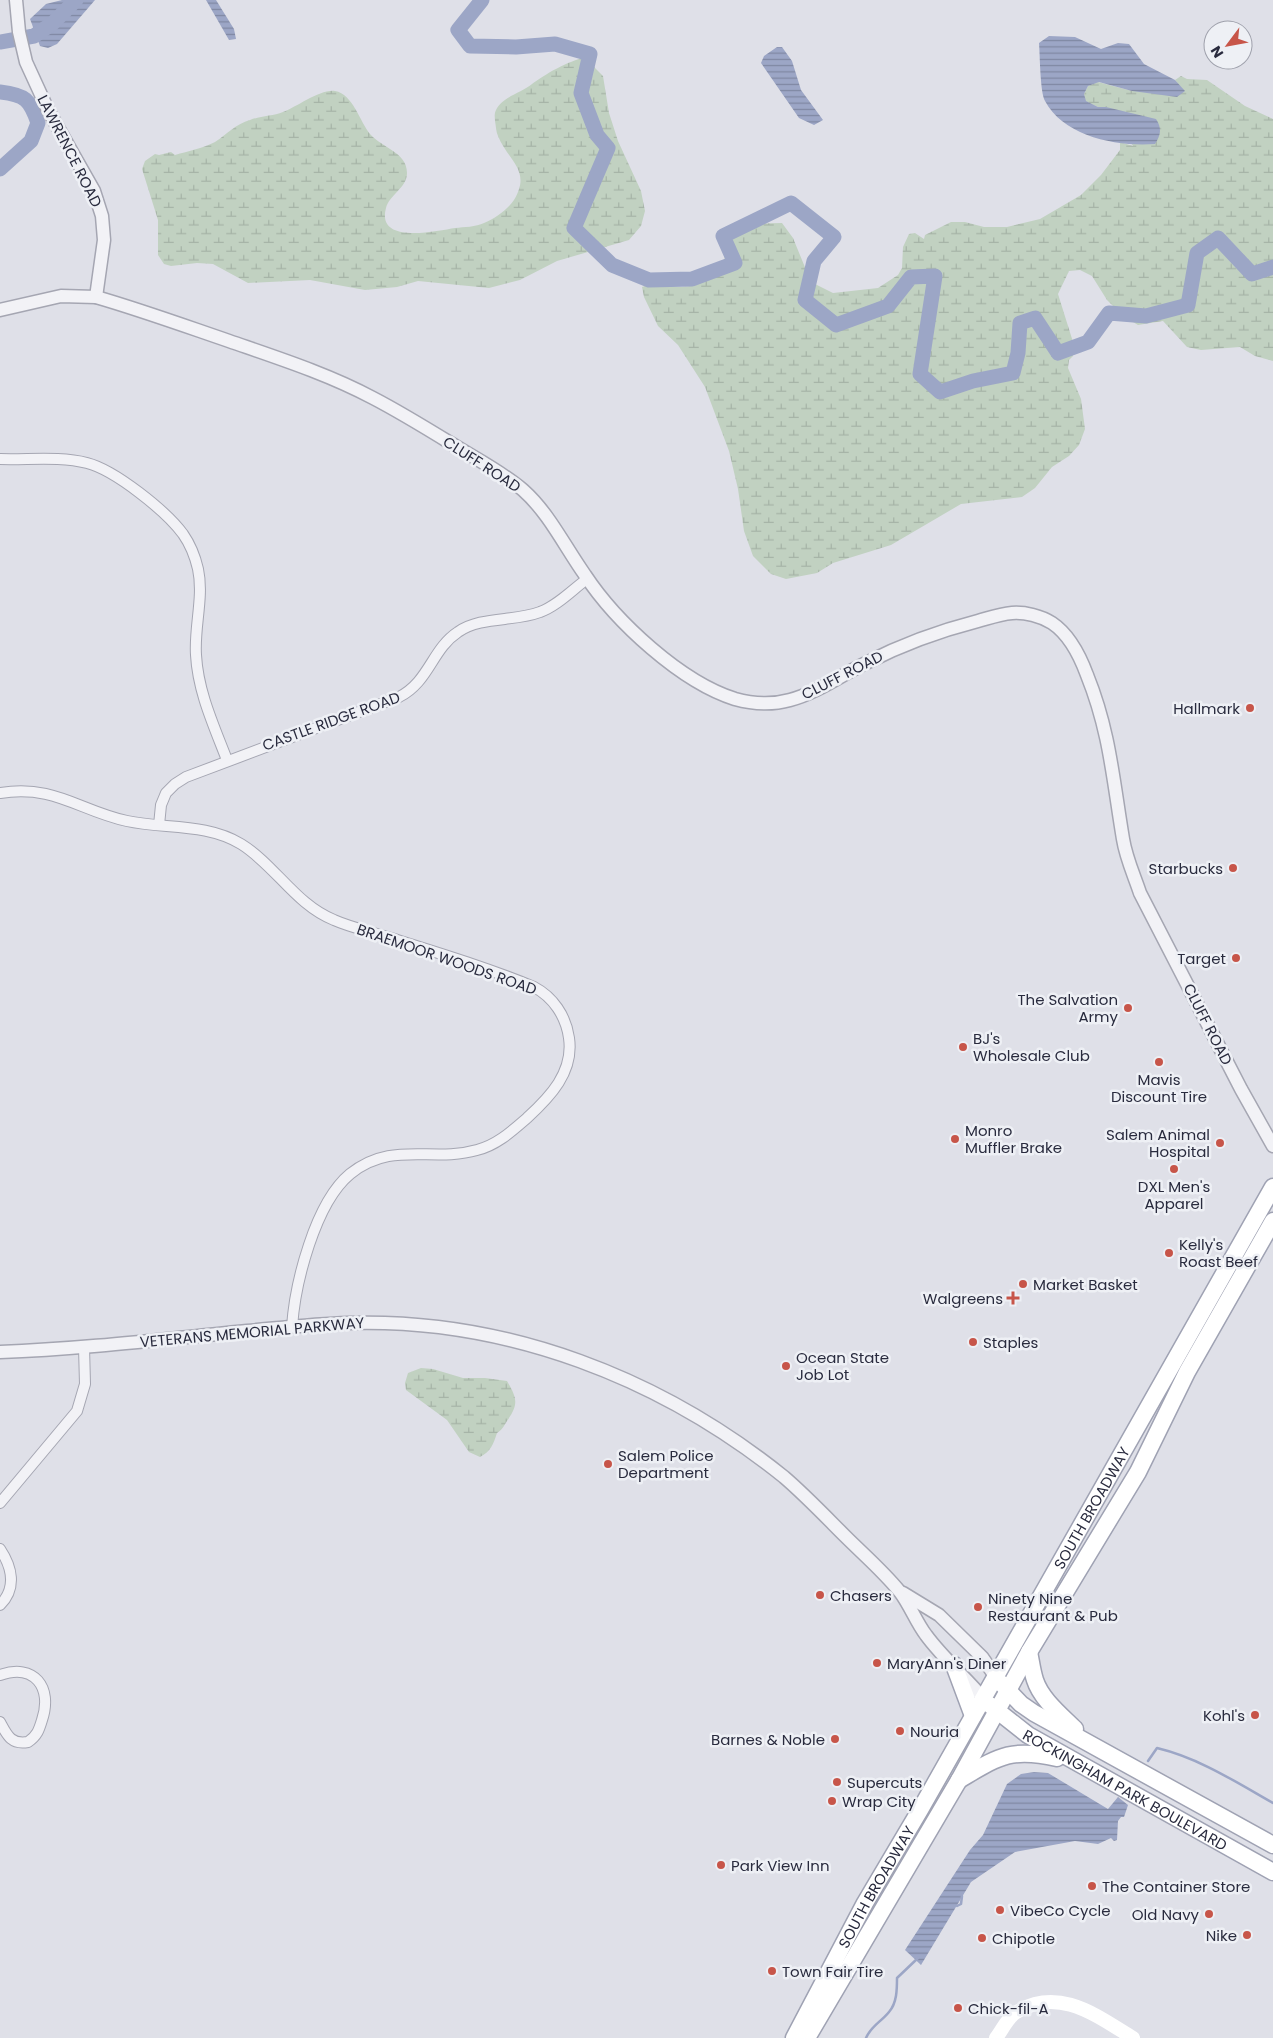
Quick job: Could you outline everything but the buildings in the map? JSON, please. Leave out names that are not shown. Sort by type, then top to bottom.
[{"type":"main road","name":"SOUTH BROADWAY","points":[[794,2038],[865,1903],[1273,1187]]},
{"type":"main road","name":"SOUTH BROADWAY","points":[[807,2038],[959,1780],[1029,1652],[1138,1472],[1188,1372],[1273,1221]]},
{"type":"main road","points":[[1029,1652],[1035,1680],[1040,1690],[1053,1707],[1094,1745]]},
{"type":"main road","points":[[954,1665],[973,1716]]},
{"type":"main road","name":"ROCKINGHAM PARK BOULEVARD","points":[[995,1676],[1021,1704],[1034,1713],[1273,1845]]},
{"type":"main road","name":"ROCKINGHAM PARK BOULEVARD","points":[[983,1698],[996,1711],[1028,1735],[1273,1872]]},
{"type":"main road","points":[[959,1780],[996,1758],[1010,1754],[1033,1753],[1075,1761]]},
{"type":"main road","points":[[996,2038],[1014,2014],[1033,2005],[1052,2002],[1069,2003],[1083,2008],[1133,2038]]},
{"type":"main road","points":[[1006,2038],[1016,2021],[1033,2005]]},
{"type":"street","name":"LAWRENCE ROAD","points":[[16,0],[17,17],[26,62],[48,110],[94,191],[102,216],[104,240],[96,297]]},
{"type":"street","points":[[0,310],[61,296],[96,297]]},
{"type":"street","name":"CLUFF ROAD","points":[[96,297],[312,370],[363,392],[397,410],[505,477],[522,490],[545,514],[587,579],[625,623],[662,657],[708,688],[734,698],[751,702],[778,703],[804,696],[904,645],[960,625],[998,615],[1012,613],[1030,615],[1052,623],[1062,631],[1077,652],[1100,710],[1112,757],[1124,841],[1140,893],[1241,1089],[1273,1146]]},
{"type":"street","points":[[0,459],[66,460],[96,466],[126,482],[182,533],[194,556],[199,580],[196,640],[199,678],[209,712],[227,760]]},
{"type":"street","name":"CASTLE RIDGE ROAD","points":[[159,825],[163,799],[175,784],[186,777],[406,693],[418,684],[446,643],[457,632],[475,624],[540,612],[587,579]]},
{"type":"street","name":"BRAEMOOR WOODS ROAD","points":[[0,793],[22,791],[52,795],[119,819],[206,831],[228,837],[240,843],[260,858],[308,905],[334,920],[418,946],[534,987],[543,992],[563,1016],[567,1028],[570,1051],[561,1079],[542,1104],[506,1136],[486,1147],[466,1153],[408,1153],[387,1156],[361,1167],[340,1184],[325,1205],[316,1226],[297,1287],[292,1327]]},
{"type":"street","name":"VETERANS MEMORIAL PARKWAY","points":[[0,1352],[84,1347],[292,1327],[374,1323],[447,1328],[506,1339],[571,1357],[606,1370],[680,1406],[706,1421],[785,1479],[900,1592],[927,1635],[983,1698]]},
{"type":"street","points":[[0,1503],[77,1411],[85,1384],[84,1347]]},
{"type":"street","points":[[0,1549],[9,1564],[12,1580],[8,1595],[0,1606]]},
{"type":"street","name":"VETERANS MEMORIAL PARKWAY","points":[[900,1592],[939,1615],[982,1657],[995,1676]]},
{"type":"street","points":[[0,1675],[11,1672],[28,1674],[39,1682],[46,1699],[44,1715],[37,1733],[28,1742],[16,1743],[10,1739],[0,1722]]},
{"type":"green space","points":[[585,58],[603,76],[609,113],[618,141],[641,191],[645,211],[641,226],[629,240],[557,261],[520,280],[489,288],[418,281],[397,287],[365,290],[310,280],[248,283],[213,264],[197,263],[171,266],[164,264],[158,255],[158,220],[142,169],[145,161],[155,154],[171,152],[175,155],[206,146],[245,122],[289,110],[316,95],[329,91],[341,93],[347,97],[370,134],[398,155],[406,166],[407,173],[404,183],[386,208],[385,220],[390,227],[398,231],[422,233],[474,226],[488,221],[501,213],[514,200],[519,190],[520,181],[516,166],[497,134],[496,110],[507,98],[550,72]]},
{"type":"green space","points":[[1181,76],[1187,79],[1207,80],[1245,106],[1273,119],[1273,361],[1255,356],[1240,347],[1201,350],[1187,347],[1163,321],[1138,325],[1123,316],[1107,300],[1092,276],[1080,270],[1069,271],[1058,294],[1073,342],[1073,356],[1069,360],[1068,368],[1081,399],[1085,429],[1079,445],[1069,456],[1052,467],[1035,488],[1022,497],[961,504],[891,545],[833,563],[817,573],[786,579],[771,574],[753,556],[744,531],[738,489],[729,451],[705,387],[678,345],[658,326],[644,297],[642,287],[655,284],[683,287],[704,281],[716,274],[723,263],[728,231],[738,224],[782,223],[793,238],[811,282],[833,293],[878,288],[898,275],[902,268],[903,247],[909,234],[915,233],[924,239],[925,235],[951,222],[965,222],[984,227],[1007,227],[1040,219],[1081,195],[1101,175],[1120,150],[1120,142],[1133,146],[1106,107],[1098,107],[1085,101],[1084,94],[1088,86],[1098,82],[1132,91],[1184,91],[1175,80]]},
{"type":"green space","points":[[421,1368],[433,1369],[463,1378],[507,1381],[515,1397],[515,1405],[503,1428],[497,1433],[491,1447],[484,1455],[480,1457],[469,1452],[447,1420],[406,1390],[405,1383],[408,1373]]},
{"type":"water","points":[[62,0],[95,0],[57,44],[48,48],[40,46],[30,19],[46,4]]},
{"type":"water","points":[[206,0],[216,0],[234,29],[236,39],[229,40]]},
{"type":"water","points":[[1049,36],[1075,37],[1101,49],[1118,43],[1129,44],[1144,64],[1175,80],[1185,91],[1177,97],[1132,91],[1099,82],[1088,86],[1084,94],[1086,101],[1098,107],[1106,107],[1156,119],[1160,132],[1155,144],[1125,144],[1093,137],[1065,123],[1054,113],[1043,96],[1040,73],[1039,43]]},
{"type":"water","points":[[777,47],[782,47],[792,61],[801,90],[823,120],[814,125],[799,118],[761,63],[764,56]]},
{"type":"water","points":[[1034,1772],[1048,1773],[1108,1809],[1118,1797],[1128,1805],[1124,1817],[1121,1817],[1118,1821],[1117,1840],[1114,1841],[1111,1838],[1098,1844],[1075,1841],[1015,1852],[971,1882],[921,1965],[905,1950],[970,1850],[983,1835],[1007,1784],[1021,1774]]},
{"type":"waterway","points":[[0,42],[34,36],[53,23],[76,0]]},
{"type":"waterway","points":[[482,0],[458,30],[470,46],[516,47],[555,44],[590,54],[581,93],[597,135],[608,148],[574,228],[612,265],[649,280],[692,279],[735,263],[723,236],[791,203],[834,237],[814,261],[805,300],[836,325],[888,306],[911,277],[935,276],[920,374],[940,392],[973,381],[1013,373],[1018,353],[1020,323],[1035,318],[1058,353],[1088,342],[1109,313],[1146,316],[1188,305],[1197,253],[1218,238],[1252,274],[1273,267]]},
{"type":"waterway","points":[[0,92],[21,97],[29,103],[38,123],[31,141],[0,169]]},
{"type":"waterway","points":[[1148,1761],[1157,1748],[1173,1752],[1217,1771],[1273,1803]]},
{"type":"waterway","points":[[957,1906],[961,1904],[962,1896]]},
{"type":"waterway","points":[[866,2038],[892,2008],[896,1996],[897,1978],[918,1958]]},
{"type":"place","name":"Hallmark","points":[[1250,708]]},
{"type":"place","name":"Starbucks","points":[[1233,868]]},
{"type":"place","name":"Target","points":[[1236,958]]},
{"type":"place","name":"The Salvation Army","points":[[1128,1008]]},
{"type":"place","name":"BJ's Wholesale Club","points":[[963,1047]]},
{"type":"place","name":"Mavis Discount Tire","points":[[1159,1062]]},
{"type":"place","name":"Monro Muffler Brake","points":[[955,1139]]},
{"type":"place","name":"Salem Animal Hospital","points":[[1220,1143]]},
{"type":"place","name":"DXL Men's Apparel","points":[[1174,1169]]},
{"type":"place","name":"Kelly's Roast Beef","points":[[1169,1253]]},
{"type":"place","name":"Market Basket","points":[[1023,1284]]},
{"type":"place","name":"Walgreens","points":[[1013,1298]]},
{"type":"place","name":"Staples","points":[[973,1342]]},
{"type":"place","name":"Ocean State Job Lot","points":[[786,1366]]},
{"type":"place","name":"Salem Police Department","points":[[608,1464]]},
{"type":"place","name":"Chasers","points":[[820,1595]]},
{"type":"place","name":"Ninety Nine Restaurant & Pub","points":[[978,1607]]},
{"type":"place","name":"MaryAnn's Diner","points":[[877,1663]]},
{"type":"place","name":"Kohl's","points":[[1255,1715]]},
{"type":"place","name":"Nouria","points":[[900,1731]]},
{"type":"place","name":"Barnes & Noble","points":[[835,1739]]},
{"type":"place","name":"Supercuts","points":[[837,1782]]},
{"type":"place","name":"Wrap City","points":[[832,1801]]},
{"type":"place","name":"Park View Inn","points":[[721,1865]]},
{"type":"place","name":"The Container Store","points":[[1092,1886]]},
{"type":"place","name":"VibeCo Cycle","points":[[1000,1910]]},
{"type":"place","name":"Old Navy","points":[[1209,1914]]},
{"type":"place","name":"Nike","points":[[1247,1935]]},
{"type":"place","name":"Chipotle","points":[[982,1938]]},
{"type":"place","name":"Town Fair Tire","points":[[772,1971]]},
{"type":"place","name":"Chick-fil-A","points":[[958,2008]]}]
